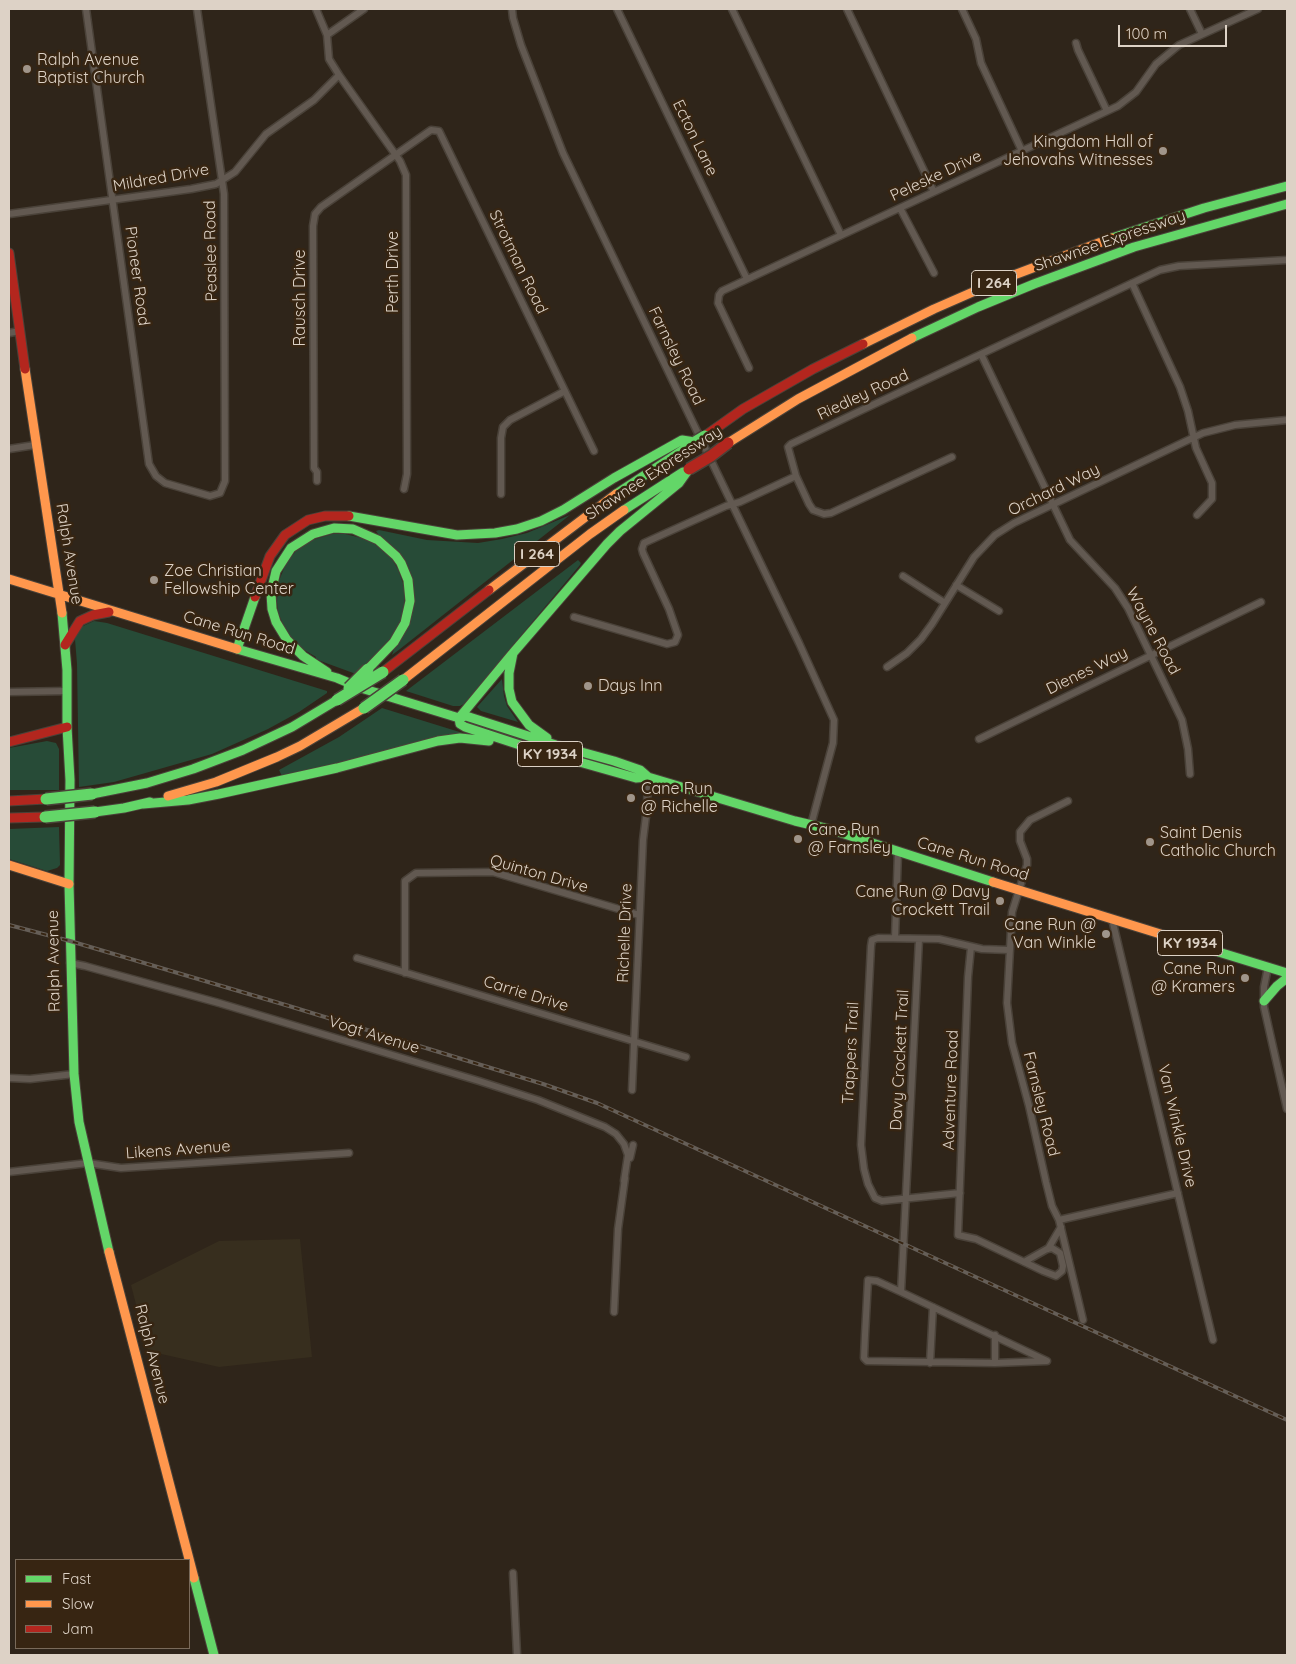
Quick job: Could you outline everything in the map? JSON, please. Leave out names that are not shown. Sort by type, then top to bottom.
[{"type":"main road","name":"Shawnee Expressway","points":[[9,800],[46,799],[92,794],[147,783],[193,770],[292,727],[383,672],[628,485],[743,410],[822,365],[934,309],[998,281],[1128,232],[1204,208],[1287,186]]},
{"type":"main road","name":"Shawnee Expressway","points":[[9,818],[46,817],[94,812],[143,804],[196,788],[253,767],[300,746],[364,708],[403,680],[590,534],[640,498],[711,456],[728,443],[790,404],[839,376],[914,337],[978,307],[1034,284],[1134,247],[1287,204]]},
{"type":"main road","name":"Ralph Avenue","points":[[9,253],[14,332],[60,596],[65,645],[70,780],[68,884],[70,963],[74,1074],[79,1122],[110,1255],[189,1559]]},
{"type":"main road","points":[[237,649],[270,556],[285,535],[308,520],[325,516],[341,516],[457,535],[480,535],[510,530],[541,521],[563,510],[614,478],[682,440],[694,442]]},
{"type":"main road","points":[[459,718],[607,544],[624,527],[679,484],[689,469]]},
{"type":"main road","points":[[336,678],[303,656],[287,640],[276,622],[271,601],[274,576],[285,555],[298,542],[322,530],[334,528],[353,529],[378,540],[396,556],[405,572],[410,602],[405,623],[394,642],[337,700]]},
{"type":"main road","name":"Cane Run Road","points":[[9,579],[336,678],[361,688],[459,718],[466,716],[632,767],[640,770],[648,777]]},
{"type":"main road","points":[[65,645],[70,634],[80,621],[93,615],[112,611]]},
{"type":"main road","points":[[513,653],[509,673],[509,689],[512,702],[529,725],[556,745]]},
{"type":"main road","name":"Cane Run Road","points":[[459,718],[460,724],[465,727],[523,746],[636,778],[648,777],[881,845],[898,852],[1287,974]]},
{"type":"main road","points":[[9,742],[67,728]]},
{"type":"main road","points":[[143,804],[188,800],[219,794],[337,768],[453,738],[468,738],[523,746]]},
{"type":"main road","points":[[9,864],[68,884]]},
{"type":"main road","points":[[1264,1001],[1287,978]]},
{"type":"main road","name":"Ralph Avenue","points":[[190,1563],[214,1655]]},
{"type":"street","name":"Pioneer Road","points":[[86,9],[151,469],[165,483],[207,496],[220,492]]},
{"type":"street","name":"Peaslee Road","points":[[197,9],[224,194],[226,481],[220,492]]},
{"type":"street","points":[[316,9],[327,35],[329,59],[339,75]]},
{"type":"street","points":[[327,35],[364,9]]},
{"type":"street","name":"Farnsley Road","points":[[512,9],[520,45],[563,153],[803,650],[834,720],[833,743],[811,825]]},
{"type":"street","name":"Ecton Lane","points":[[617,9],[747,279]]},
{"type":"street","points":[[732,9],[842,235]]},
{"type":"street","points":[[847,9],[934,192]]},
{"type":"street","points":[[962,9],[976,39],[981,63],[1022,150]]},
{"type":"street","points":[[1190,9],[1202,34]]},
{"type":"street","name":"Peleske Drive","points":[[749,368],[718,302],[722,291],[1118,106],[1136,92],[1156,64],[1167,54],[1202,34],[1258,9]]},
{"type":"street","points":[[1076,43],[1107,111]]},
{"type":"street","name":"Mildred Drive","points":[[9,214],[203,188],[216,184],[234,172],[266,134],[314,100],[339,75]]},
{"type":"street","name":"Perth Drive","points":[[339,75],[405,170],[407,474],[404,489]]},
{"type":"street","name":"Strotman Road","points":[[395,154],[428,131],[439,131],[594,451]]},
{"type":"street","name":"Rausch Drive","points":[[317,481],[317,472],[314,468],[315,214],[320,207],[395,154]]},
{"type":"street","points":[[900,208],[934,273]]},
{"type":"street","name":"Riedley Road","points":[[796,476],[788,449],[791,444],[1132,283],[1169,267],[1287,260]]},
{"type":"street","points":[[1132,283],[1180,387],[1188,411],[1196,448],[1210,477],[1213,494],[1211,500],[1197,515]]},
{"type":"street","name":"Wayne Road","points":[[981,354],[1070,540],[1116,588],[1152,655],[1182,720],[1188,749],[1190,774]]},
{"type":"street","points":[[501,494],[501,438],[503,427],[510,420],[565,392]]},
{"type":"street","name":"Orchard Way","points":[[887,667],[907,654],[921,639],[974,557],[995,535],[1014,523],[1208,431],[1235,425],[1287,420]]},
{"type":"street","points":[[9,449],[35,445]]},
{"type":"street","points":[[574,617],[667,644],[675,642],[678,634],[669,609],[643,553],[642,547],[648,541],[796,476],[811,508],[818,513],[831,513],[952,456]]},
{"type":"street","points":[[902,576],[945,603]]},
{"type":"street","points":[[956,585],[999,611]]},
{"type":"street","name":"Dienes Way","points":[[979,739],[1261,602]]},
{"type":"street","points":[[9,692],[67,691]]},
{"type":"street","name":"Richelle Drive","points":[[632,1090],[643,840],[648,777]]},
{"type":"street","name":"Farnsley Road","points":[[1068,801],[1030,820],[1020,832],[1020,841],[1028,864],[1012,912],[1007,1003],[1012,1044],[1048,1190],[1060,1223],[1083,1320]]},
{"type":"street","points":[[898,852],[895,938],[939,939],[971,947],[1009,950]]},
{"type":"street","name":"Quinton Drive","points":[[405,973],[405,881],[416,873],[493,872],[640,915]]},
{"type":"street","name":"Van Winkle Drive","points":[[1112,919],[1213,1340]]},
{"type":"street","name":"Trappers Trail","points":[[895,938],[874,939],[871,946],[861,1150],[864,1170],[875,1198],[879,1200],[907,1198]]},
{"type":"street","name":"Davy Crockett Trail","points":[[901,1292],[919,939]]},
{"type":"street","name":"Adventure Road","points":[[971,947],[968,977],[958,1235],[976,1238],[1024,1262]]},
{"type":"street","name":"Carrie Drive","points":[[357,958],[686,1057]]},
{"type":"street","name":"Vogt Avenue","points":[[70,963],[219,1003],[480,1081],[538,1100],[605,1127],[616,1134],[624,1144],[628,1155],[618,1229],[614,1312]]},
{"type":"street","points":[[1268,968],[1264,988],[1264,1001],[1287,1109]]},
{"type":"street","points":[[9,1078],[30,1079],[74,1074]]},
{"type":"street","name":"Vogt Avenue","points":[[624,1180],[633,1145]]},
{"type":"street","name":"Likens Avenue","points":[[9,1172],[88,1163],[121,1168],[350,1152]]},
{"type":"street","points":[[907,1198],[960,1193]]},
{"type":"street","points":[[1048,1249],[1060,1223],[1178,1193]]},
{"type":"street","points":[[1052,1248],[1060,1253],[1063,1266],[1060,1274],[1056,1276],[1043,1272],[1024,1262],[1052,1248]]},
{"type":"street","points":[[868,1280],[901,1292],[996,1335],[1047,1361],[930,1363],[865,1360],[868,1280]]},
{"type":"street","points":[[930,1363],[933,1307]]},
{"type":"street","points":[[995,1363],[996,1335]]},
{"type":"street","points":[[513,1573],[517,1655]]},
{"type":"shaded area","points":[[300,1239],[312,1357],[219,1367],[148,1351],[131,1285],[219,1241]]},
{"type":"green space","points":[[570,515],[392,655],[414,591],[376,531],[379,530],[427,540],[478,543],[527,533]]},
{"type":"green space","points":[[332,534],[345,534],[370,540],[390,556],[398,569],[405,589],[404,614],[394,636],[356,674],[315,659],[316,657],[296,645],[284,627],[278,612],[278,583],[290,558],[296,551],[312,540]]},
{"type":"green space","points":[[578,560],[581,563],[580,565],[464,704],[453,706],[406,691]]},
{"type":"green space","points":[[94,621],[107,623],[327,691],[327,693],[299,712],[268,729],[212,754],[114,782],[79,787],[75,639],[81,627]]},
{"type":"green space","points":[[502,679],[507,706],[518,722],[481,711],[477,707]]},
{"type":"green space","points":[[382,708],[466,734],[282,776],[279,770],[339,737]]},
{"type":"green space","points":[[47,741],[56,743],[59,749],[59,790],[9,790],[9,748]]},
{"type":"green space","points":[[59,827],[60,865],[57,868],[47,871],[9,859],[9,829]]},
{"type":"railway","points":[[9,925],[70,941],[289,1006],[543,1084],[597,1103],[1287,1420]]},
{"type":"traffic: fast","points":[[1112,238],[1204,208],[1287,186]]},
{"type":"traffic: fast","points":[[912,338],[978,307],[1034,284],[1134,247],[1287,204]]},
{"type":"traffic: fast","points":[[695,442],[705,436]]},
{"type":"traffic: fast","points":[[349,516],[457,535],[495,533],[517,529],[541,521],[563,510],[614,478],[682,440],[695,442]]},
{"type":"traffic: fast","points":[[616,494],[695,442]]},
{"type":"traffic: fast","points":[[547,738],[529,725],[512,702],[509,689],[509,673],[513,653],[607,544],[620,531],[679,483],[689,469]]},
{"type":"traffic: fast","points":[[624,510],[683,472]]},
{"type":"traffic: fast","points":[[327,672],[303,656],[287,640],[276,622],[272,609],[271,593],[276,571],[291,548],[313,534],[334,528],[353,529],[378,540],[396,556],[408,580],[410,601],[405,623],[394,642],[368,669]]},
{"type":"traffic: fast","points":[[255,597],[237,649],[337,678],[361,688],[459,718],[466,716],[556,745],[614,761],[640,770],[648,777]]},
{"type":"traffic: fast","points":[[62,613],[67,670],[67,727],[70,780],[69,884],[74,1074],[79,1122],[109,1252]]},
{"type":"traffic: fast","points":[[459,718],[512,654]]},
{"type":"traffic: fast","points":[[349,688],[368,669]]},
{"type":"traffic: fast","points":[[337,700],[383,672]]},
{"type":"traffic: fast","points":[[364,708],[403,680]]},
{"type":"traffic: fast","points":[[92,794],[147,783],[193,769],[243,750],[292,727],[337,700]]},
{"type":"traffic: fast","points":[[459,718],[460,724],[465,727],[523,746],[636,778],[648,777],[795,821],[829,829],[993,882]]},
{"type":"traffic: fast","points":[[143,804],[188,800],[219,794],[337,768],[438,741],[460,738],[489,741]]},
{"type":"traffic: fast","points":[[46,799],[92,794]]},
{"type":"traffic: fast","points":[[95,812],[150,802]]},
{"type":"traffic: fast","points":[[45,817],[95,812]]},
{"type":"traffic: fast","points":[[1199,946],[1287,973]]},
{"type":"traffic: fast","points":[[1264,1001],[1287,978]]},
{"type":"traffic: fast","points":[[194,1578],[214,1655]]},
{"type":"traffic: slow","points":[[863,344],[934,309],[998,281],[1112,238]]},
{"type":"traffic: slow","points":[[728,443],[798,399],[912,338]]},
{"type":"traffic: slow","points":[[25,369],[62,613]]},
{"type":"traffic: slow","points":[[489,590],[616,494]]},
{"type":"traffic: slow","points":[[403,680],[590,534],[624,510]]},
{"type":"traffic: slow","points":[[9,579],[237,649]]},
{"type":"traffic: slow","points":[[168,796],[216,782],[277,757],[300,746],[364,708]]},
{"type":"traffic: slow","points":[[9,865],[69,884]]},
{"type":"traffic: slow","points":[[993,882],[1199,946]]},
{"type":"traffic: slow","points":[[109,1252],[189,1559]]},
{"type":"traffic: slow","points":[[190,1563],[194,1578]]},
{"type":"traffic: jam","points":[[9,253],[25,369]]},
{"type":"traffic: jam","points":[[705,436],[743,409],[813,369],[863,344]]},
{"type":"traffic: jam","points":[[689,469],[728,443]]},
{"type":"traffic: jam","points":[[255,597],[270,556],[285,535],[308,520],[325,516],[349,516]]},
{"type":"traffic: jam","points":[[383,672],[489,590]]},
{"type":"traffic: jam","points":[[65,645],[80,621],[93,615],[109,612]]},
{"type":"traffic: jam","points":[[9,742],[67,727]]},
{"type":"traffic: jam","points":[[9,801],[46,799]]},
{"type":"traffic: jam","points":[[9,818],[45,817]]},
{"type":"place","name":"Ralph Avenue Baptist Church","points":[[27,69]]},
{"type":"place","name":"Kingdom Hall of Jehovahs Witnesses","points":[[1163,151]]},
{"type":"place","name":"Zoe Christian Fellowship Center","points":[[154,580]]},
{"type":"place","name":"Days Inn","points":[[588,686]]},
{"type":"place","name":"Cane Run @ Richelle","points":[[631,798]]},
{"type":"place","name":"Cane Run @ Farnsley","points":[[798,839]]},
{"type":"place","name":"Saint Denis Catholic Church","points":[[1150,842]]},
{"type":"place","name":"Cane Run @ Davy Crockett Trail","points":[[1000,901]]},
{"type":"place","name":"Cane Run @ Van Winkle","points":[[1106,934]]},
{"type":"place","name":"Cane Run @ Kramers","points":[[1245,978]]}]
